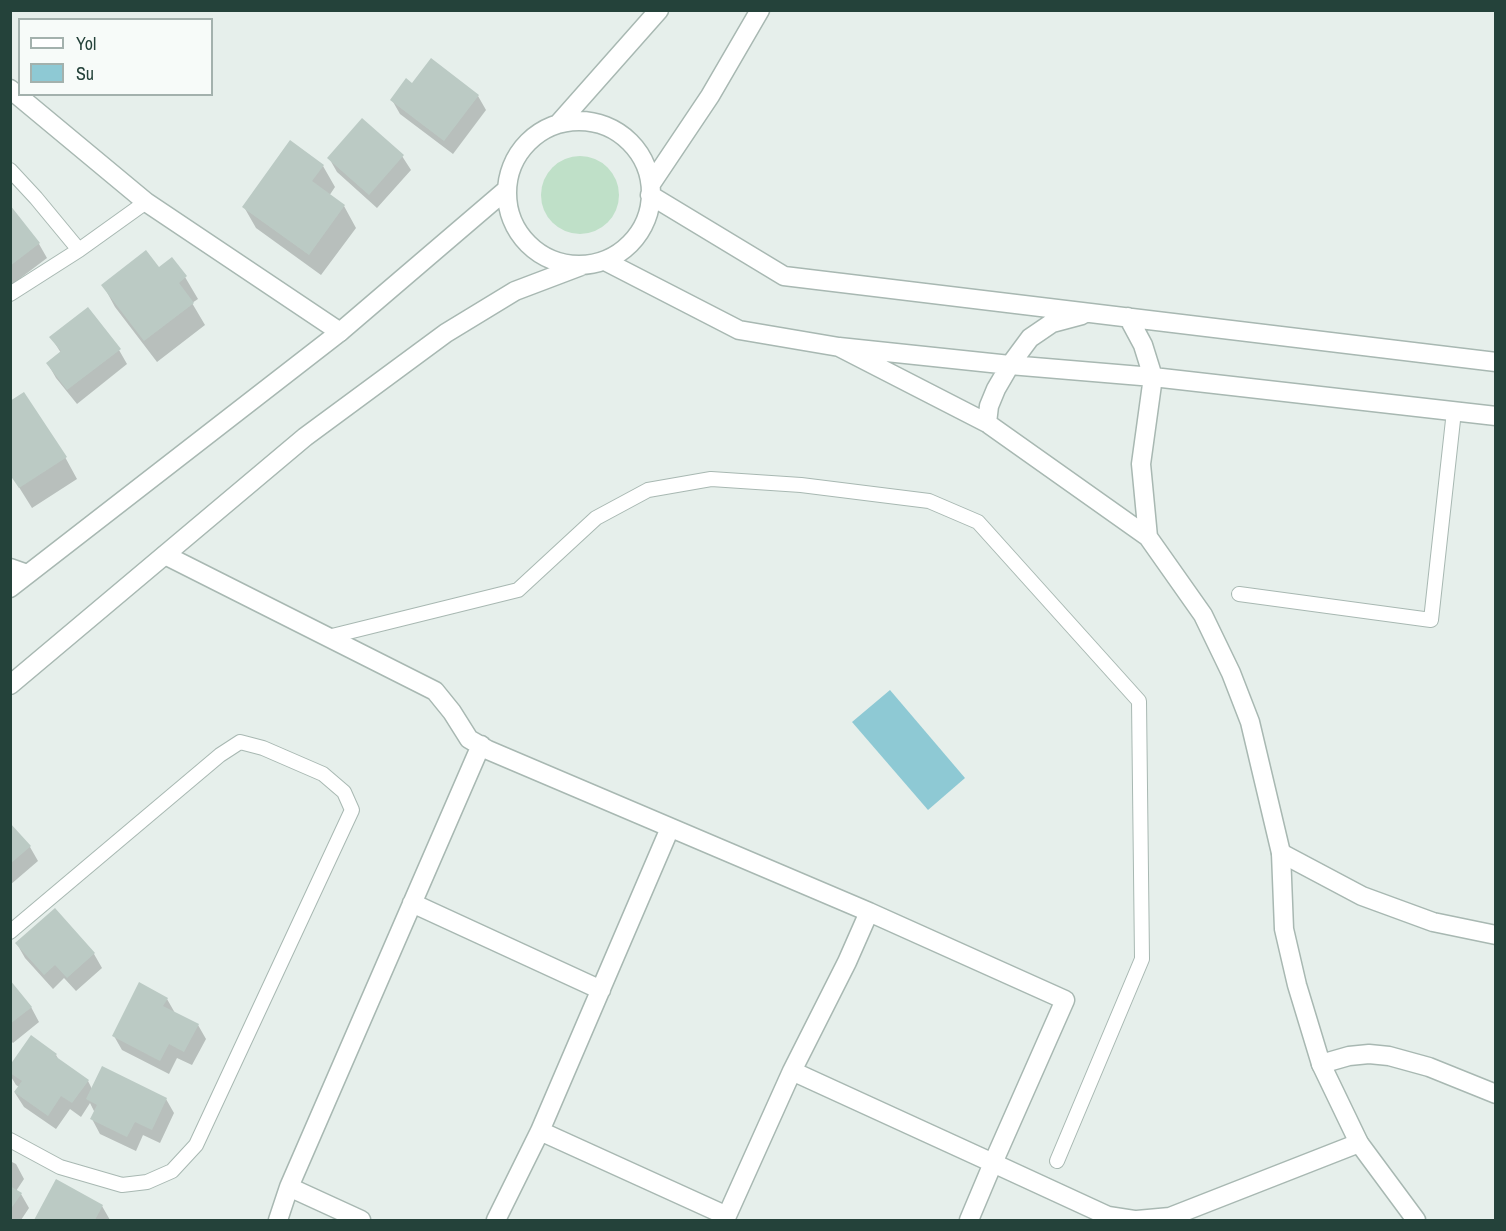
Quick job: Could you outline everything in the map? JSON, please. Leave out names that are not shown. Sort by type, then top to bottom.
[{"type":"street","points":[[559,123],[659,10]]},
{"type":"street","points":[[650,190],[710,96],[760,10]]},
{"type":"street","points":[[18,96],[146,201],[340,332]]},
{"type":"street","points":[[10,685],[305,437],[446,333],[515,291],[581,266],[605,261],[626,249],[641,231],[650,208],[650,190],[643,160],[628,141],[607,127],[584,121],[559,123],[538,133],[522,148],[511,168],[506,190],[509,214],[519,236],[536,253],[558,263],[581,266]]},
{"type":"street","points":[[10,588],[19,571],[340,332],[506,190]]},
{"type":"street","points":[[650,190],[784,276],[1496,362]]},
{"type":"street","points":[[605,261],[739,330],[838,347],[1010,365],[1153,376],[1496,416]]},
{"type":"street","points":[[987,423],[989,406],[996,389],[1030,338],[1052,322],[1091,313]]},
{"type":"street","points":[[1128,317],[1143,345],[1153,376],[1141,464],[1148,537]]},
{"type":"street","points":[[838,347],[987,423],[1148,537],[1203,615],[1250,722],[1281,854],[1284,929],[1297,985],[1321,1064],[1359,1143],[1416,1221]]},
{"type":"street","points":[[165,555],[435,691],[469,739],[521,765],[869,912],[1065,1000],[969,1221]]},
{"type":"street","points":[[278,1221],[289,1187],[481,745]]},
{"type":"street","points":[[496,1221],[540,1131],[670,828]]},
{"type":"street","points":[[1281,854],[1362,896],[1433,922],[1496,935]]},
{"type":"street","points":[[412,903],[601,990]]},
{"type":"street","points":[[540,1131],[726,1218],[792,1071],[847,962],[869,912]]},
{"type":"street","points":[[1321,1064],[1349,1056],[1369,1054],[1389,1056],[1429,1067],[1496,1094]]},
{"type":"street","points":[[792,1071],[1108,1216],[1135,1221],[1170,1217],[1359,1143]]},
{"type":"street","points":[[289,1187],[362,1221]]},
{"type":"lane","points":[[10,170],[79,250]]},
{"type":"lane","points":[[10,294],[79,250],[146,201]]},
{"type":"lane","points":[[1239,594],[1431,620],[1454,411]]},
{"type":"lane","points":[[328,637],[518,590],[596,518],[648,490],[700,480],[801,485],[929,501],[978,522],[1139,701],[1142,959],[1057,1161]]},
{"type":"lane","points":[[10,932],[220,755],[240,742],[262,748],[323,774],[344,792],[352,810],[195,1145],[172,1171],[147,1182],[122,1185],[60,1167],[10,1140]]},
{"type":"green space","points":[[580,156],[595,159],[607,168],[616,180],[619,195],[616,210],[607,222],[595,231],[580,234],[565,231],[553,222],[544,210],[541,195],[544,180],[553,168],[565,159]]},
{"type":"water","points":[[890,690],[965,778],[928,810],[852,722]]},
{"type":"building","points":[[431,58],[479,95],[444,141],[390,100],[406,78],[412,83]]},
{"type":"building","points":[[362,118],[404,155],[369,195],[327,158]]},
{"type":"building","points":[[290,140],[324,165],[312,181],[345,205],[309,255],[242,207]]},
{"type":"building","points":[[10,205],[40,243],[10,266]]},
{"type":"building","points":[[146,250],[159,267],[172,257],[187,276],[179,283],[194,303],[144,341],[101,285]]},
{"type":"building","points":[[88,307],[121,349],[67,390],[46,363],[61,351],[49,337]]},
{"type":"building","points":[[24,392],[67,457],[19,488],[10,475],[10,401]]},
{"type":"building","points":[[10,823],[31,846],[10,864]]},
{"type":"building","points":[[55,908],[95,953],[67,978],[55,965],[44,975],[15,943]]},
{"type":"building","points":[[10,980],[32,1007],[10,1024]]},
{"type":"building","points":[[139,982],[168,998],[163,1006],[199,1024],[184,1052],[169,1044],[160,1061],[112,1036]]},
{"type":"building","points":[[31,1035],[57,1054],[55,1056],[89,1080],[72,1103],[61,1096],[48,1116],[14,1092],[22,1081],[10,1073],[10,1065]]},
{"type":"building","points":[[102,1066],[167,1098],[152,1130],[135,1122],[127,1137],[90,1119],[97,1105],[86,1099]]},
{"type":"building","points":[[56,1179],[103,1205],[95,1220],[34,1220]]},
{"type":"building","points":[[10,1186],[22,1193],[10,1210]]}]
